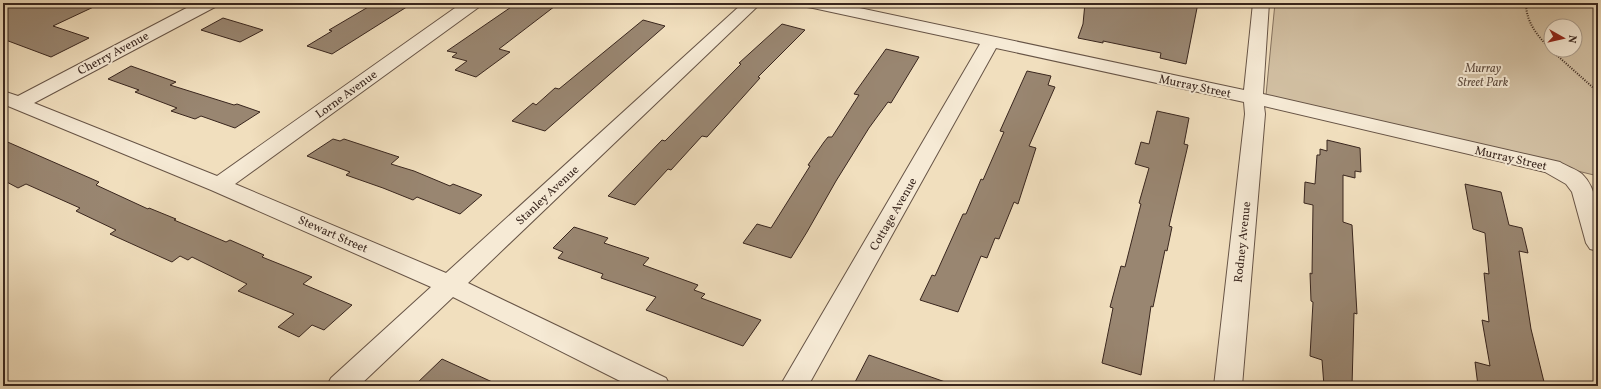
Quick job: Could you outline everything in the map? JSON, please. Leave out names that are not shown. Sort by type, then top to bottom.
[{"type":"street","name":"Cherry Avenue","points":[[10,100],[209,3]]},
{"type":"street","name":"Lorne Avenue","points":[[219,185],[473,3]]},
{"type":"street","name":"Stanley Avenue","points":[[341,386],[753,3]]},
{"type":"street","name":"Murray Street","points":[[813,3],[1253,98],[1552,167],[1574,179],[1583,190],[1598,243]]},
{"type":"street","name":"Rodney Avenue","points":[[1228,386],[1255,114],[1253,98],[1261,3]]},
{"type":"street","name":"Cottage Avenue","points":[[794,386],[990,42]]},
{"type":"street","name":"Stewart Street","points":[[10,100],[219,185],[450,285],[656,386]]},
{"type":"path","points":[[1526,3],[1526,14],[1534,30],[1543,41]]},
{"type":"path","points":[[1560,58],[1598,92]]},
{"type":"green space","name":"Murray Street Park","points":[[1275,3],[1583,3],[1598,7],[1598,176],[1266,95]]},
{"type":"building","points":[[3,3],[102,3],[53,26],[89,38],[51,57],[3,39]]},
{"type":"building","points":[[375,3],[413,3],[332,54],[307,46],[332,31],[329,30]]},
{"type":"building","points":[[517,3],[559,3],[499,49],[510,52],[476,77],[455,70],[467,61],[452,57],[457,53],[447,51]]},
{"type":"building","points":[[1085,3],[1198,3],[1186,64],[1160,58],[1161,53],[1103,41],[1103,43],[1078,38],[1083,24]]},
{"type":"building","points":[[223,18],[263,30],[240,42],[201,30]]},
{"type":"building","points":[[643,20],[665,26],[545,131],[512,121],[533,103],[536,105],[555,88],[559,89]]},
{"type":"building","points":[[782,24],[805,30],[758,77],[760,78],[707,137],[702,136],[671,170],[668,169],[635,205],[608,196],[662,140],[665,141],[741,64],[739,63]]},
{"type":"building","points":[[886,49],[919,57],[891,103],[888,102],[869,128],[791,258],[743,243],[757,224],[771,228],[810,166],[808,165],[828,137],[832,137],[859,95],[854,94]]},
{"type":"building","points":[[131,66],[176,82],[170,85],[260,112],[235,128],[201,116],[195,119],[171,111],[177,108],[135,92],[139,90],[108,79]]},
{"type":"building","points":[[1027,71],[1051,76],[1048,85],[1055,87],[1029,146],[1036,148],[1018,204],[1014,202],[999,239],[995,238],[987,258],[981,256],[958,312],[920,300],[932,275],[935,276],[963,214],[966,214],[981,179],[983,180],[1004,132],[1000,131]]},
{"type":"building","points":[[1157,111],[1189,118],[1184,144],[1188,145],[1169,226],[1172,227],[1167,251],[1165,250],[1153,307],[1151,306],[1141,375],[1102,363],[1113,308],[1110,307],[1121,266],[1125,267],[1141,204],[1139,203],[1149,168],[1135,164],[1141,142],[1149,144]]},
{"type":"building","points":[[333,139],[340,141],[344,139],[399,157],[391,164],[414,171],[450,186],[453,184],[482,195],[460,214],[417,197],[413,200],[346,175],[350,172],[307,156]]},
{"type":"building","points":[[3,140],[99,182],[96,185],[148,209],[149,208],[176,219],[174,220],[226,242],[230,240],[264,255],[262,257],[312,277],[303,284],[352,305],[324,330],[312,325],[299,337],[278,327],[294,314],[238,291],[247,284],[192,257],[188,260],[180,256],[172,262],[110,234],[116,230],[76,211],[80,208],[26,184],[18,188],[3,180]]},
{"type":"building","points":[[1327,140],[1360,148],[1361,172],[1355,171],[1355,178],[1343,175],[1343,222],[1352,225],[1357,314],[1354,313],[1352,386],[1324,386],[1322,360],[1310,356],[1313,302],[1311,301],[1310,273],[1312,274],[1313,205],[1304,203],[1305,182],[1315,184],[1317,155],[1320,155],[1320,149],[1327,151]]},
{"type":"building","points":[[1465,184],[1501,192],[1509,225],[1522,228],[1528,253],[1519,251],[1531,329],[1545,386],[1478,386],[1475,362],[1490,366],[1482,320],[1489,322],[1484,273],[1489,274],[1485,233],[1473,229]]},
{"type":"building","points":[[574,227],[608,238],[604,243],[649,258],[643,265],[698,285],[694,290],[705,294],[701,298],[761,320],[743,346],[646,310],[656,297],[601,278],[603,274],[558,258],[563,252],[553,248]]},
{"type":"building","points":[[869,355],[948,383],[947,386],[853,386]]},
{"type":"building","points":[[442,359],[501,386],[414,386]]}]
